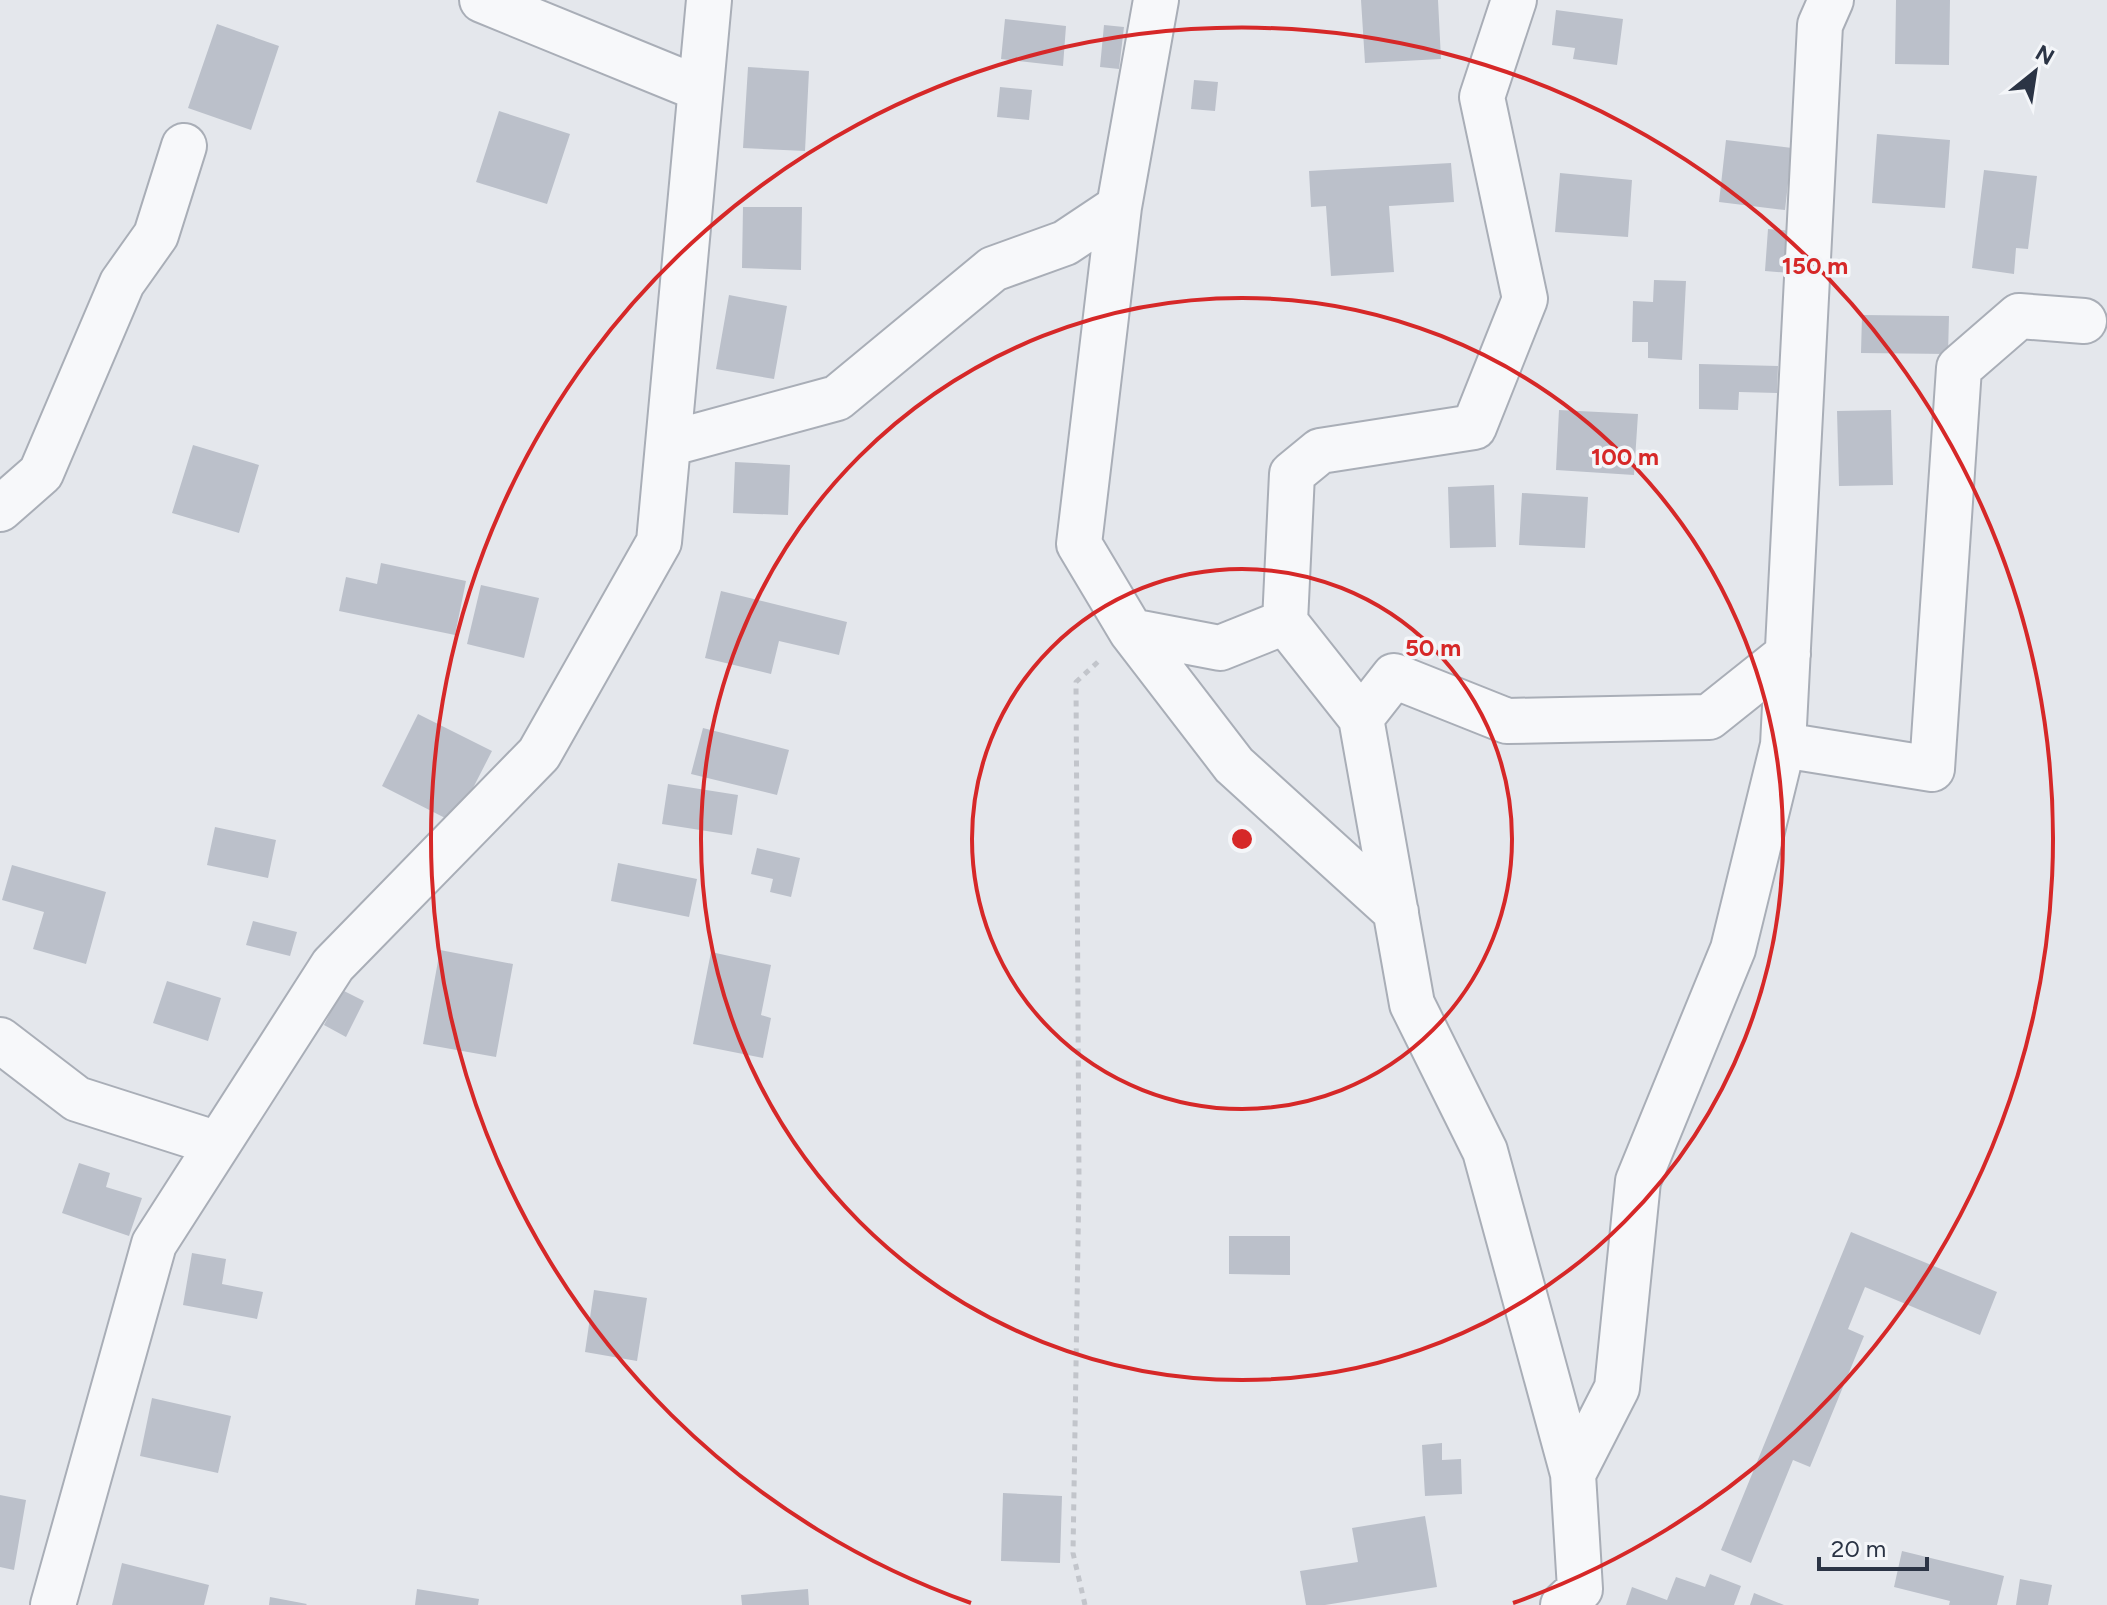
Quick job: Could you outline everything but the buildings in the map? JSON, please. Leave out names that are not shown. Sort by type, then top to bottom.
[{"type":"street","points":[[482,0],[700,89]]},
{"type":"street","points":[[53,1605],[154,1244],[333,965],[539,754],[659,542],[709,0]]},
{"type":"street","points":[[1156,0],[1119,207],[1079,544],[1131,631],[1234,765],[1396,912]]},
{"type":"street","points":[[1514,0],[1482,97],[1525,299],[1474,427],[1320,451],[1292,474],[1285,622],[1361,718],[1412,1004],[1485,1151],[1573,1474],[1580,1589],[1563,1605]]},
{"type":"street","points":[[1573,1474],[1617,1388],[1638,1181],[1733,949],[1783,745],[1820,25],[1831,0]]},
{"type":"street","points":[[0,509],[41,473],[122,283],[156,235],[184,146]]},
{"type":"street","points":[[668,444],[837,398],[993,269],[1065,243],[1119,207]]},
{"type":"street","points":[[1783,745],[1932,769],[1959,368],[2019,316],[2084,321]]},
{"type":"street","points":[[1131,631],[1220,648],[1285,622]]},
{"type":"street","points":[[1361,718],[1394,676],[1507,721],[1709,717],[1788,654]]},
{"type":"street","points":[[0,1040],[77,1099],[218,1144]]},
{"type":"path","points":[[1085,1605],[1073,1553],[1079,1180],[1076,682],[1131,631]]}]
